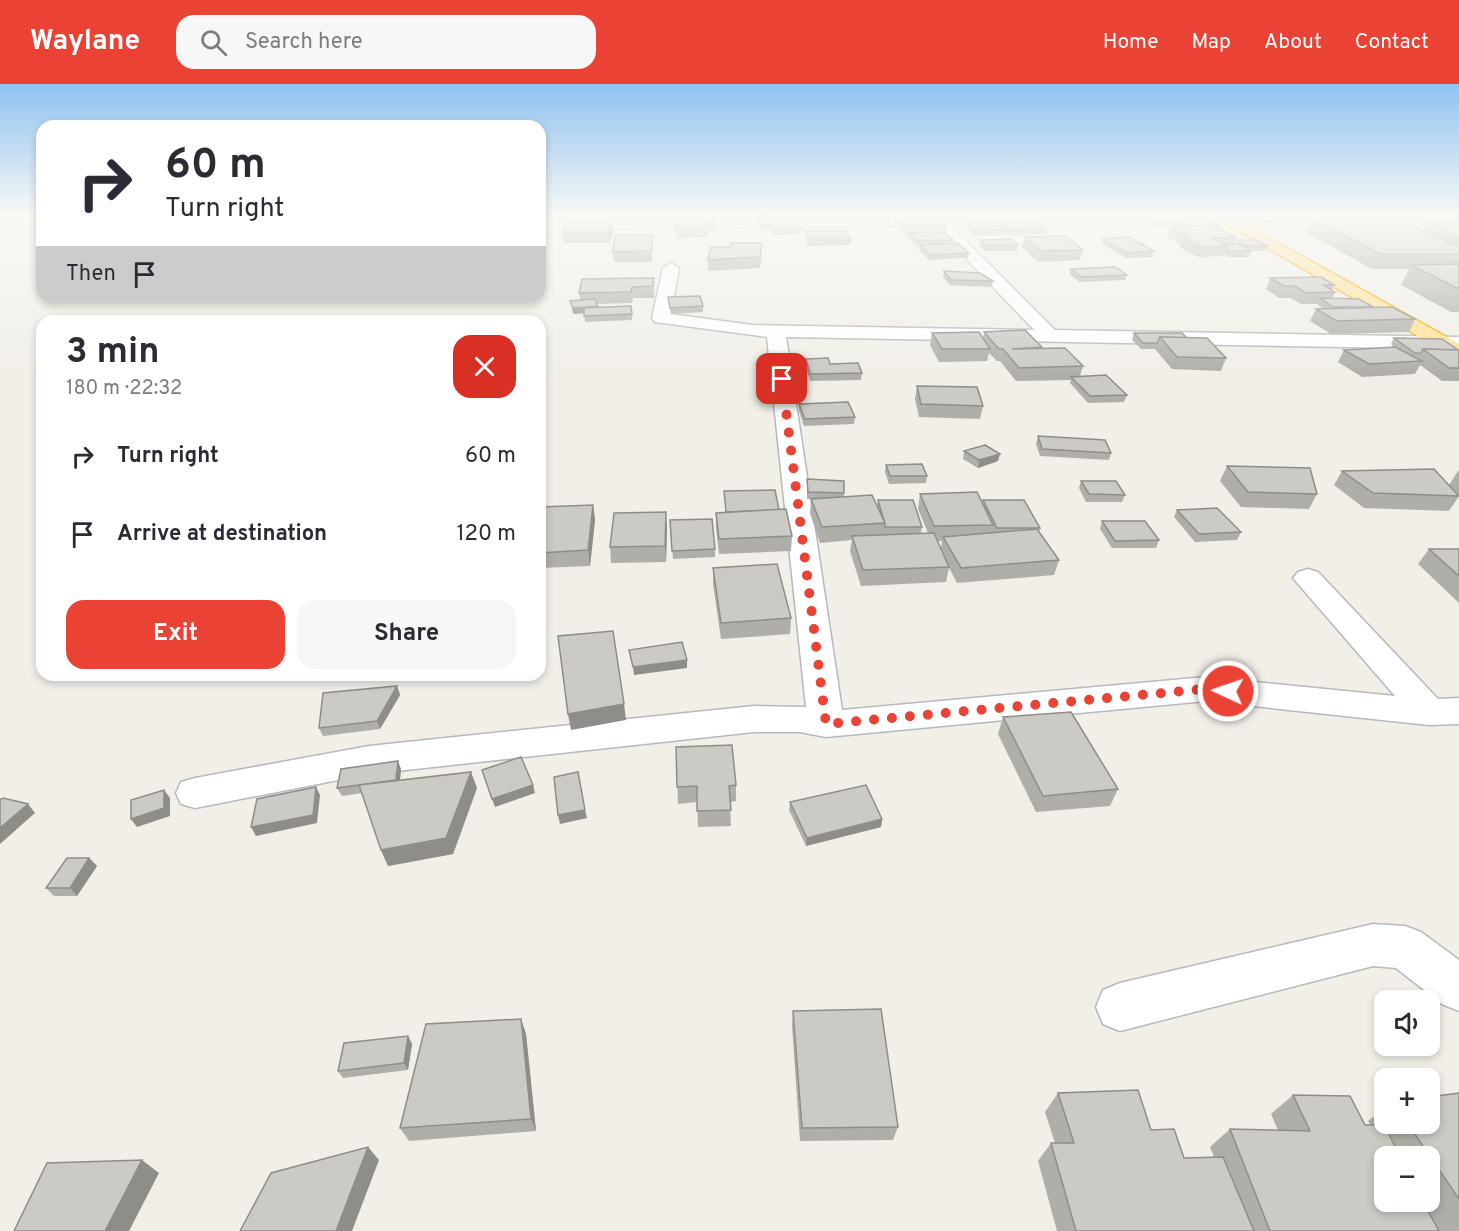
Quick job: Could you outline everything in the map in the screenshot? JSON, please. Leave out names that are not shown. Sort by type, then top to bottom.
[{"type":"highway","points":[[1316,270],[1454,346]]},
{"type":"street","points":[[670,270],[661,318],[776,333],[1454,346]]},
{"type":"street","points":[[985,270],[1051,337]]},
{"type":"street","points":[[776,333],[826,724]]},
{"type":"street","points":[[1308,578],[1444,711]]},
{"type":"street","points":[[195,793],[369,760],[754,719],[800,719],[826,724],[1206,689],[1444,711]]},
{"type":"street","points":[[1120,1007],[1373,945],[1405,947],[1459,988]]},
{"type":"building","points":[[1072,270],[1119,270],[1127,275],[1082,277]]},
{"type":"building","points":[[1420,270],[1459,270],[1459,289]]},
{"type":"building","points":[[944,271],[980,273],[993,281],[951,280]]},
{"type":"building","points":[[1321,277],[1334,285],[1323,285],[1335,292],[1306,293],[1295,286],[1284,286],[1270,278]]},
{"type":"building","points":[[654,278],[653,286],[632,287],[631,292],[579,293],[582,279]]},
{"type":"building","points":[[700,296],[703,306],[670,308],[668,297]]},
{"type":"building","points":[[1320,298],[1359,299],[1373,307],[1333,307]]},
{"type":"building","points":[[595,299],[598,306],[573,308],[570,301]]},
{"type":"building","points":[[631,306],[632,314],[584,316],[584,308]]},
{"type":"building","points":[[1392,307],[1415,319],[1337,321],[1316,309]]},
{"type":"building","points":[[1025,330],[1042,347],[1012,349],[1065,348],[1083,366],[1019,368],[984,332]]},
{"type":"building","points":[[979,332],[990,349],[942,349],[932,333]]},
{"type":"building","points":[[1134,333],[1182,333],[1187,338],[1160,337],[1157,343],[1143,343]]},
{"type":"building","points":[[1160,337],[1207,338],[1226,358],[1177,357]]},
{"type":"building","points":[[1394,338],[1442,339],[1458,350],[1423,349],[1421,353],[1415,353]]},
{"type":"building","points":[[1395,347],[1422,361],[1369,364],[1344,350]]},
{"type":"building","points":[[1423,349],[1459,350],[1459,368],[1449,368]]},
{"type":"building","points":[[828,358],[830,364],[858,363],[862,373],[810,374],[806,359]]},
{"type":"building","points":[[1106,375],[1127,395],[1090,396],[1071,377]]},
{"type":"building","points":[[917,386],[977,387],[983,406],[921,404]]},
{"type":"building","points":[[848,402],[855,417],[805,419],[799,404]]},
{"type":"building","points":[[1038,436],[1105,440],[1111,453],[1042,449]]},
{"type":"building","points":[[985,445],[1000,454],[979,460],[964,451]]},
{"type":"building","points":[[922,464],[927,476],[890,476],[886,465]]},
{"type":"building","points":[[1227,466],[1310,468],[1317,494],[1248,492]]},
{"type":"building","points":[[1434,469],[1459,496],[1373,493],[1342,471]]},
{"type":"building","points":[[807,479],[844,481],[844,493],[808,492]]},
{"type":"building","points":[[1081,481],[1116,481],[1125,495],[1089,494]]},
{"type":"building","points":[[775,490],[779,510],[726,512],[724,491]]},
{"type":"building","points":[[977,492],[993,525],[934,526],[920,494]]},
{"type":"building","points":[[872,495],[885,523],[822,527],[811,499]]},
{"type":"building","points":[[878,500],[913,500],[922,527],[885,527]]},
{"type":"building","points":[[983,500],[1024,500],[1040,528],[997,528]]},
{"type":"building","points":[[593,505],[588,550],[546,553],[546,507]]},
{"type":"building","points":[[1217,508],[1241,532],[1199,534],[1177,510]]},
{"type":"building","points":[[786,509],[792,536],[719,539],[716,513]]},
{"type":"building","points":[[666,512],[665,546],[610,547],[614,513]]},
{"type":"building","points":[[712,519],[715,549],[672,551],[670,520]]},
{"type":"building","points":[[1102,521],[1145,521],[1159,540],[1115,541]]},
{"type":"building","points":[[1037,529],[1059,560],[961,568],[943,537]]},
{"type":"building","points":[[934,533],[949,567],[863,570],[852,536]]},
{"type":"building","points":[[1429,549],[1459,549],[1459,576]]},
{"type":"building","points":[[777,564],[791,618],[721,623],[713,568]]},
{"type":"building","points":[[613,631],[624,704],[568,714],[558,636]]},
{"type":"building","points":[[682,642],[687,660],[633,667],[629,650]]},
{"type":"building","points":[[397,686],[377,721],[319,728],[323,693]]},
{"type":"building","points":[[1071,712],[1118,789],[1043,796],[1003,717]]},
{"type":"building","points":[[732,745],[736,785],[729,786],[731,810],[697,811],[697,786],[677,787],[676,747]]},
{"type":"building","points":[[521,757],[533,785],[492,799],[482,770]]},
{"type":"building","points":[[398,761],[396,780],[337,788],[341,769]]},
{"type":"building","points":[[471,772],[446,838],[381,850],[359,785]]},
{"type":"building","points":[[578,772],[585,810],[558,815],[554,777]]},
{"type":"building","points":[[866,785],[882,819],[807,838],[790,802]]},
{"type":"building","points":[[316,787],[313,815],[251,827],[257,799]]},
{"type":"building","points":[[164,790],[164,808],[131,819],[131,800]]},
{"type":"building","points":[[3,798],[28,804],[0,828],[0,800]]},
{"type":"building","points":[[67,858],[89,858],[70,888],[46,888]]},
{"type":"building","points":[[881,1009],[898,1127],[802,1128],[793,1011]]},
{"type":"building","points":[[521,1019],[531,1119],[400,1128],[426,1024]]},
{"type":"building","points":[[408,1036],[404,1063],[338,1071],[344,1043]]},
{"type":"building","points":[[1138,1090],[1151,1130],[1174,1129],[1184,1158],[1223,1157],[1254,1231],[1076,1231],[1051,1143],[1074,1143],[1058,1093]]},
{"type":"building","points":[[1459,1093],[1459,1199],[1440,1171],[1440,1146],[1423,1146],[1415,1134],[1440,1134],[1440,1096]]},
{"type":"building","points":[[1293,1095],[1350,1096],[1365,1125],[1374,1125],[1374,1134],[1389,1134],[1395,1146],[1374,1146],[1374,1212],[1429,1212],[1439,1231],[1270,1231],[1230,1129],[1310,1131]]},
{"type":"building","points":[[368,1147],[336,1231],[240,1231],[271,1173]]},
{"type":"building","points":[[142,1160],[105,1231],[14,1231],[47,1163]]},
{"type":"route","points":[[782,379],[826,724],[1206,689],[1228,691]]}]
